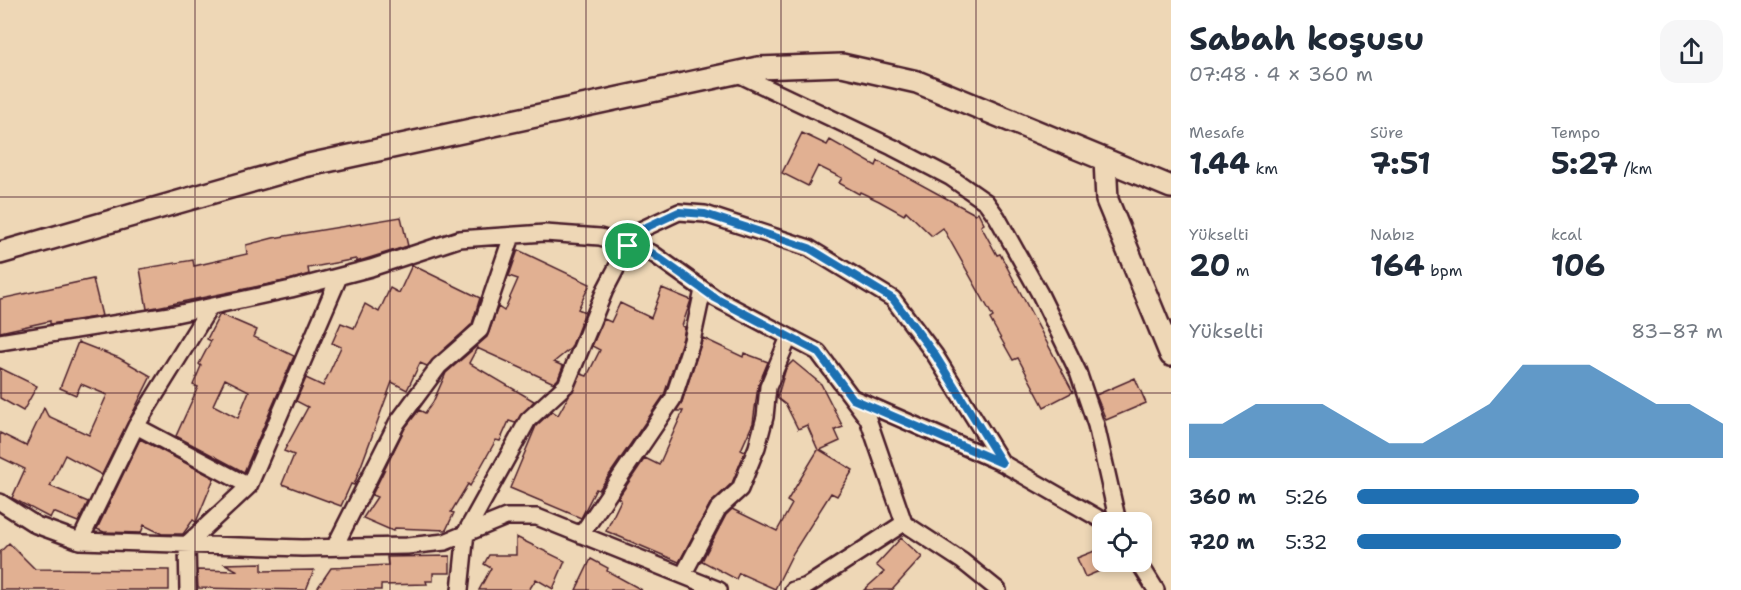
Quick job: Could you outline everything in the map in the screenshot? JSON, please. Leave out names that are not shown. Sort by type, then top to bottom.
[{"type":"main road","points":[[0,254],[304,166],[758,68],[842,64],[917,82],[1171,187]]},
{"type":"main road","points":[[1105,160],[1107,200],[1171,356]]},
{"type":"street","points":[[736,72],[902,152],[950,177],[986,202],[998,218],[1040,294],[1078,372],[1096,425],[1116,512]]},
{"type":"street","points":[[460,590],[466,532],[528,420],[566,385],[605,290],[628,246],[638,231],[679,212],[705,214],[809,248],[893,299],[935,355],[1002,463]]},
{"type":"street","points":[[0,342],[210,307],[339,277],[459,239],[545,233],[600,237],[652,253],[703,290],[818,352],[868,418],[904,522],[962,561],[998,590]]},
{"type":"street","points":[[335,546],[365,482],[397,423],[439,366],[480,330],[512,236]]},
{"type":"street","points":[[188,590],[187,544],[249,486],[339,277]]},
{"type":"street","points":[[582,535],[673,399],[692,341],[703,290]]},
{"type":"street","points":[[80,541],[136,426],[210,307]]},
{"type":"street","points":[[683,575],[718,509],[740,489],[757,447],[765,417],[768,387],[789,338]]},
{"type":"street","points":[[853,399],[1002,463],[1092,515]]},
{"type":"street","points":[[136,426],[249,486]]},
{"type":"street","points":[[0,502],[36,525],[80,541],[302,548],[407,546],[445,542],[506,517],[537,517],[713,589]]},
{"type":"street","points":[[805,589],[904,522]]},
{"type":"street","points":[[1145,572],[1156,590]]},
{"type":"building","points":[[802,133],[827,145],[830,140],[876,166],[878,161],[975,214],[978,212],[984,224],[981,226],[997,255],[1000,254],[1073,392],[1044,407],[1018,358],[1013,360],[1000,337],[990,319],[993,317],[943,228],[932,236],[906,211],[904,215],[860,192],[859,194],[839,183],[842,178],[818,166],[808,186],[782,173]]},
{"type":"building","points":[[401,217],[408,246],[356,262],[356,259],[308,268],[309,274],[289,280],[147,309],[140,269],[193,260],[194,266],[247,254],[246,245],[273,238]]},
{"type":"building","points":[[518,250],[590,284],[578,309],[585,312],[571,348],[554,362],[563,366],[558,379],[554,383],[477,348],[469,363],[534,401],[515,423],[509,421],[500,441],[496,440],[470,486],[468,484],[451,512],[454,513],[446,530],[395,528],[393,531],[363,518],[377,497],[372,495],[405,428],[419,410],[425,413],[433,402],[446,373],[487,337],[498,307],[504,311],[518,279],[509,276]]},
{"type":"building","points":[[412,265],[480,298],[472,324],[427,366],[420,363],[407,390],[392,382],[354,485],[351,484],[341,506],[282,484],[294,455],[284,451],[308,407],[296,401],[306,378],[323,386],[341,347],[332,343],[341,323],[354,328],[365,304],[379,312],[390,288],[399,293]]},
{"type":"building","points":[[93,279],[102,316],[50,324],[50,321],[0,332],[0,299]]},
{"type":"building","points":[[662,288],[691,300],[682,326],[685,327],[683,338],[664,395],[599,490],[596,489],[581,518],[510,488],[536,426],[552,411],[558,415],[581,374],[587,376],[600,350],[592,346],[604,319],[611,322],[620,303],[651,318]]},
{"type":"building","points":[[220,314],[257,330],[254,337],[294,356],[244,472],[176,436],[198,387],[193,385],[201,366],[199,364],[211,341],[207,339]],"holes":[[[225,379],[249,391],[238,418],[213,405]]]},
{"type":"building","points":[[703,338],[743,357],[744,353],[768,362],[758,386],[753,423],[741,450],[745,452],[732,483],[710,504],[679,562],[606,531],[621,500],[618,498],[645,458],[659,465],[683,411],[676,411],[682,402]]},
{"type":"building","points":[[78,342],[119,358],[151,376],[102,475],[65,455],[50,486],[88,502],[78,522],[53,512],[50,518],[12,498],[25,469],[0,457],[0,433],[26,446],[44,408],[48,416],[89,435],[107,395],[81,384],[76,395],[60,388]]},
{"type":"building","points":[[793,361],[821,384],[843,427],[835,430],[840,441],[820,450],[853,470],[837,496],[831,493],[793,553],[775,589],[739,573],[736,579],[702,561],[726,515],[732,509],[777,531],[792,504],[787,501],[818,450],[807,425],[798,429],[786,405],[777,398],[786,368]]},
{"type":"building","points":[[0,368],[37,386],[23,411],[0,398]]},
{"type":"building","points":[[1135,378],[1146,403],[1106,420],[1096,395]]},
{"type":"building","points":[[140,439],[214,478],[196,522],[193,520],[183,534],[162,534],[144,525],[141,533],[104,532],[97,529]]},
{"type":"building","points":[[516,537],[565,561],[553,589],[536,579],[529,590],[479,590],[491,568],[484,564],[489,555],[516,555]]},
{"type":"building","points":[[901,538],[922,557],[892,590],[864,590],[884,572],[876,565]]},
{"type":"building","points":[[9,543],[35,569],[169,570],[169,590],[0,590],[0,552]]},
{"type":"building","points":[[1092,552],[1092,572],[1097,572],[1085,577],[1077,558]]},
{"type":"building","points":[[450,556],[450,573],[433,573],[433,581],[426,581],[427,584],[381,585],[381,590],[316,590],[331,568],[388,565],[387,557]]},
{"type":"building","points":[[591,559],[608,568],[607,571],[642,590],[576,590]]},
{"type":"building","points":[[262,563],[262,571],[314,570],[306,590],[198,588],[197,570],[238,571],[225,564]]},
{"type":"route","points":[[679,212],[705,214],[809,248],[893,299],[935,355],[1002,463],[853,399],[818,352],[715,298],[652,253],[628,246],[638,231],[679,212]]}]
